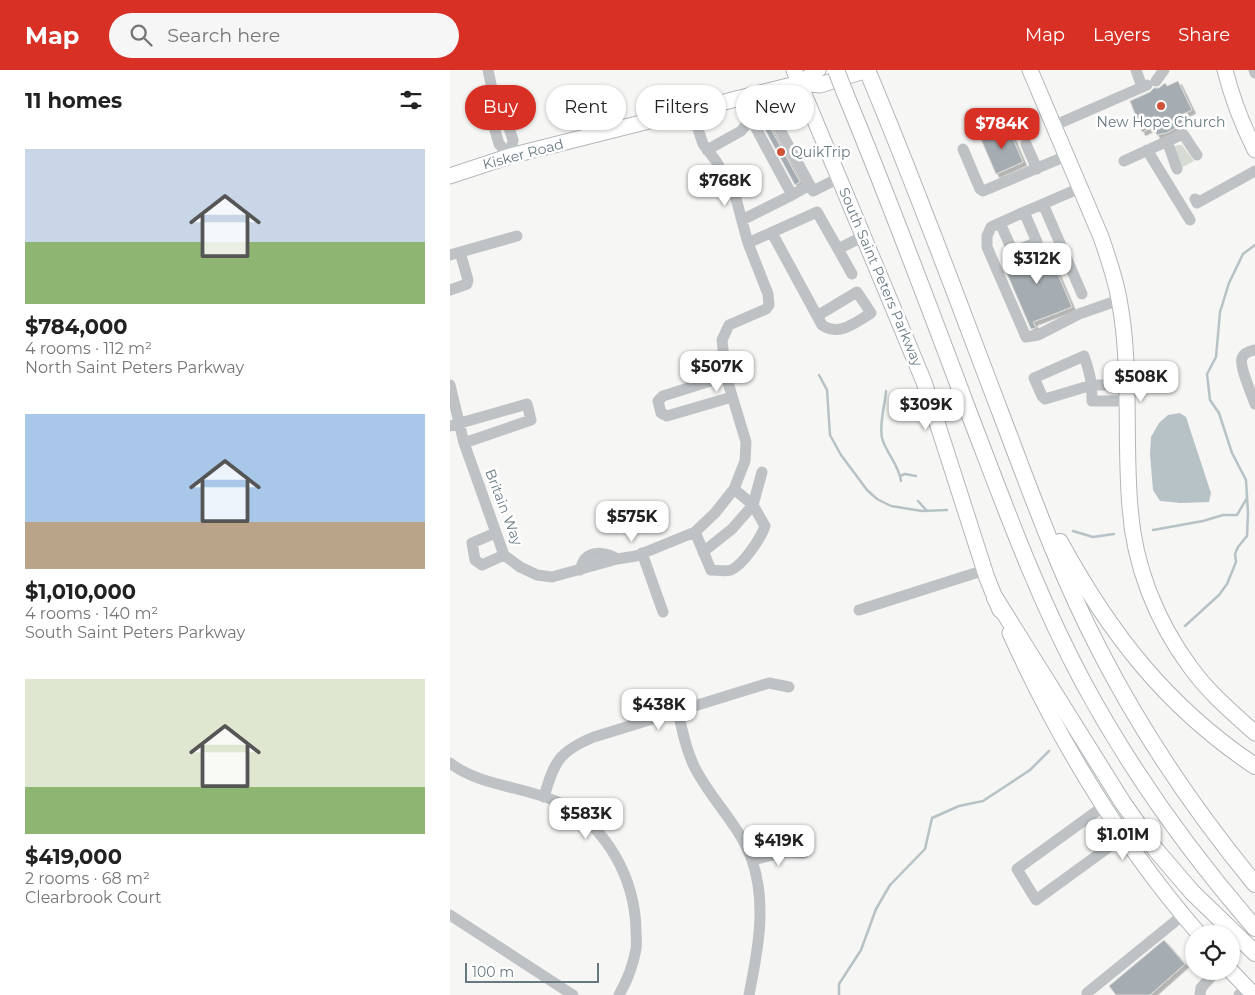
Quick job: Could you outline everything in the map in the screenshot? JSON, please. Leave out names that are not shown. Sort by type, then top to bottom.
[{"type":"highway","points":[[836,70],[914,267],[1022,551],[1058,633],[1092,698],[1134,768],[1197,859],[1255,928]]},
{"type":"highway","points":[[869,75],[931,230],[1025,478],[1078,607],[1116,681],[1167,766],[1208,824],[1255,884]]},
{"type":"highway","points":[[1025,478],[1087,589],[1135,658],[1156,683],[1204,729],[1255,766]]},
{"type":"highway","points":[[995,598],[1123,803],[1151,842],[1192,892],[1255,953]]},
{"type":"main road","name":"Kisker Road","points":[[777,85],[818,70]]},
{"type":"main road","points":[[1030,70],[1110,264],[1119,300],[1125,346],[1130,508],[1136,552],[1142,573],[1159,617],[1192,670],[1255,733]]},
{"type":"main road","points":[[1225,70],[1244,128],[1255,150]]},
{"type":"main road","name":"Kisker Road","points":[[797,77],[820,85],[869,75]]},
{"type":"main road","name":"South Saint Peters Parkway","points":[[797,77],[924,382],[985,570],[1024,664],[1078,766],[1124,836],[1191,925]]},
{"type":"main road","name":"Kisker Road","points":[[450,176],[510,156],[636,125]]},
{"type":"main road","points":[[1237,980],[1246,992]]},
{"type":"street","points":[[488,70],[493,94],[491,114],[493,123],[499,144],[510,156]]},
{"type":"street","points":[[1136,70],[1148,84]]},
{"type":"street","points":[[1053,126],[1148,84],[1163,73],[1164,70]]},
{"type":"street","points":[[698,130],[702,144],[716,161],[735,195],[748,243],[817,212],[852,274]]},
{"type":"street","points":[[707,150],[742,130]]},
{"type":"street","points":[[755,130],[792,195]]},
{"type":"street","points":[[780,130],[813,191],[839,178]]},
{"type":"street","points":[[1124,161],[1183,134],[1197,155]]},
{"type":"street","points":[[1167,141],[1177,170]]},
{"type":"street","points":[[1026,144],[1037,169]]},
{"type":"street","points":[[963,149],[980,189],[984,191],[1066,156]]},
{"type":"street","points":[[1147,150],[1190,220]]},
{"type":"street","points":[[1194,199],[1197,203],[1255,171]]},
{"type":"street","points":[[742,220],[810,185]]},
{"type":"street","points":[[1080,188],[991,227],[987,247],[1026,337],[1038,335],[1079,314],[1119,300]]},
{"type":"street","points":[[1043,204],[1082,294]]},
{"type":"street","points":[[1000,223],[1012,252],[1036,242],[1024,212]]},
{"type":"street","points":[[772,233],[817,316]]},
{"type":"street","points":[[450,290],[467,284],[468,280],[455,254],[517,236]]},
{"type":"street","points":[[838,250],[864,236]]},
{"type":"street","name":"Britain Way","points":[[450,385],[455,425],[464,443],[495,533],[504,555],[520,567],[550,583],[580,570],[642,554],[695,532],[715,513],[734,489],[745,461],[746,442],[726,376],[722,340],[729,326],[766,309],[769,305],[768,294],[748,243]]},
{"type":"street","points":[[1255,350],[1246,353],[1242,358],[1242,365],[1255,404]]},
{"type":"street","points":[[1126,385],[1092,386],[1045,399],[1034,378],[1084,356],[1091,374],[1092,386],[1092,401],[1126,401]]},
{"type":"street","points":[[726,376],[663,396],[658,401],[661,413],[667,416],[732,397]]},
{"type":"street","points":[[455,425],[527,404],[531,420],[464,443]]},
{"type":"street","points":[[703,552],[732,529],[753,505],[762,472]]},
{"type":"street","points":[[695,532],[711,570],[731,570],[745,558],[761,536],[765,526],[753,505],[734,489]]},
{"type":"street","points":[[495,533],[472,543],[475,560],[482,565],[504,555]]},
{"type":"street","points":[[642,554],[663,612]]},
{"type":"street","points":[[859,610],[985,570]]},
{"type":"street","points":[[544,797],[555,764],[576,744],[594,736],[769,683],[789,686]]},
{"type":"street","points":[[678,711],[686,747],[694,767],[738,830],[752,860],[758,883],[760,940],[749,995]]},
{"type":"street","points":[[450,763],[457,768],[494,783],[544,797],[575,812],[600,835],[616,857],[628,883],[636,912],[636,948],[628,979],[619,995]]},
{"type":"street","points":[[1104,806],[1017,869],[1036,900],[1124,836]]},
{"type":"street","points":[[752,860],[787,852],[804,853]]},
{"type":"street","points":[[450,915],[573,995]]},
{"type":"street","points":[[1087,995],[1087,993],[1183,915]]},
{"type":"street","points":[[1200,995],[1202,988],[1209,980]]},
{"type":"shaded area","points":[[1182,145],[1194,161],[1181,168],[1174,150],[1175,146]]},
{"type":"shaded area","points":[[1180,413],[1186,417],[1211,493],[1209,502],[1181,503],[1160,501],[1153,490],[1150,455],[1151,437],[1159,423],[1168,415]]},
{"type":"building","name":"New Hope Church","points":[[1178,81],[1192,110],[1181,115],[1183,124],[1164,134],[1157,135],[1153,127],[1142,132],[1130,101],[1150,92],[1154,88],[1159,88],[1165,83],[1167,86]]},
{"type":"building","points":[[1007,125],[1023,162],[996,174],[980,137]]},
{"type":"building","points":[[765,130],[771,130],[800,182],[795,185]]},
{"type":"building","points":[[1046,247],[1072,307],[1033,322],[1036,328],[1031,329],[1002,262]]},
{"type":"building","points":[[1164,940],[1185,964],[1150,995],[1116,995],[1109,986]]},
{"type":"waterway","points":[[1185,626],[1219,595],[1227,584],[1236,562],[1235,554],[1247,536],[1246,480],[1232,453],[1219,413],[1210,400],[1207,374],[1216,357],[1220,312],[1229,283],[1243,254],[1255,245]]},
{"type":"waterway","points":[[819,375],[827,390],[830,435],[841,455],[867,490],[877,499],[891,506],[922,511],[947,510]]},
{"type":"waterway","points":[[886,391],[881,432],[886,449],[898,470],[901,481]]},
{"type":"waterway","points":[[900,476],[905,474],[916,476]]},
{"type":"waterway","points":[[1153,530],[1203,521],[1223,515],[1237,515],[1247,498]]},
{"type":"waterway","points":[[918,501],[927,511]]},
{"type":"waterway","points":[[1073,531],[1093,537],[1114,534]]},
{"type":"waterway","points":[[839,995],[839,984],[861,950],[876,909],[890,885],[925,849],[932,818],[959,806],[983,801],[1030,770],[1049,751]]},
{"type":"place","name":"New Hope Church","points":[[1161,106]]},
{"type":"place","name":"QuikTrip","points":[[781,152]]}]
